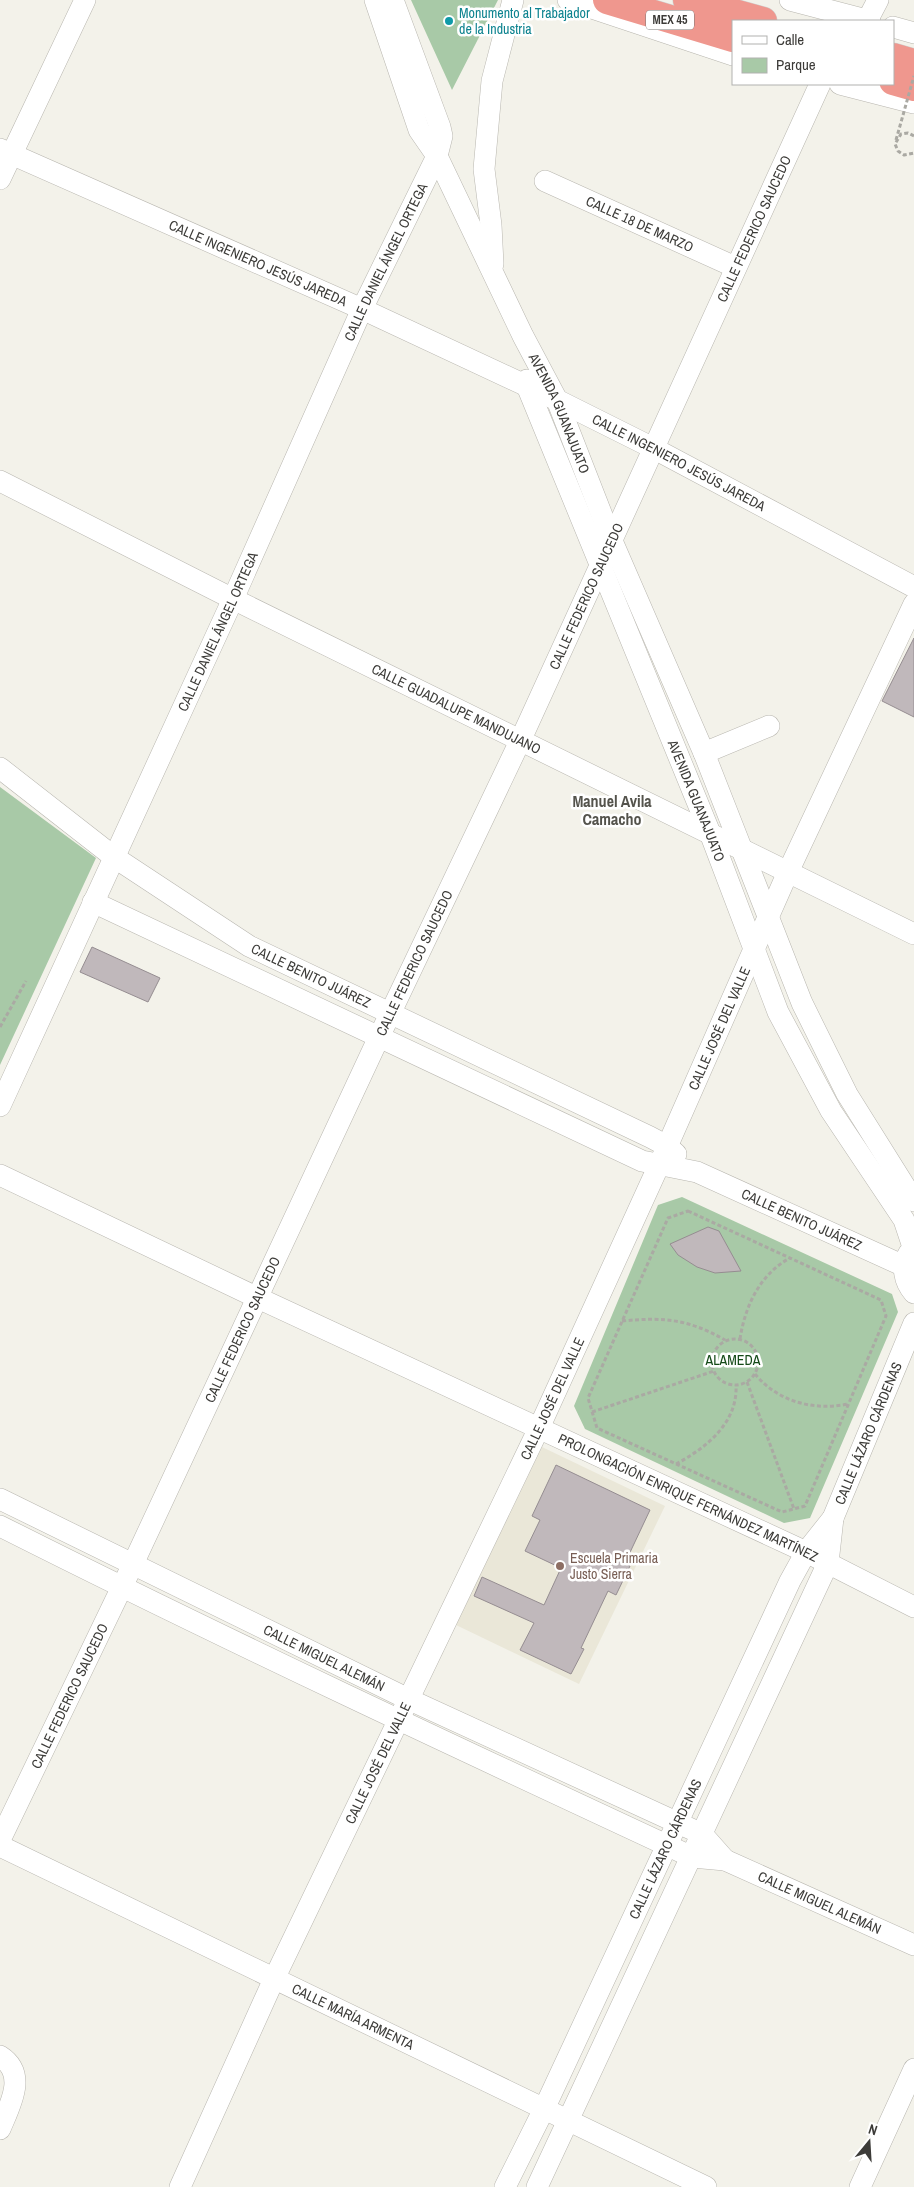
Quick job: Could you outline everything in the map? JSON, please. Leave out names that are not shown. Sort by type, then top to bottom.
[{"type":"highway","name":"MEX 45","points":[[608,0],[732,38]]},
{"type":"highway","name":"MEX 45","points":[[687,0],[759,20]]},
{"type":"highway","points":[[894,57],[914,63]]},
{"type":"highway","points":[[894,81],[914,87]]},
{"type":"street","points":[[0,179],[6,152],[85,0]]},
{"type":"street","name":"AVENIDA GUANAJUATO","points":[[375,0],[419,130],[437,156],[522,336],[557,400],[612,541],[704,753],[802,1003],[847,1094],[914,1201]]},
{"type":"street","points":[[392,0],[440,127],[442,136],[437,156]]},
{"type":"street","points":[[568,0],[732,55]]},
{"type":"street","points":[[790,0],[865,20]]},
{"type":"street","points":[[869,20],[878,0]]},
{"type":"street","points":[[493,273],[491,225],[484,169],[492,81],[512,4]]},
{"type":"street","points":[[894,27],[914,33]]},
{"type":"street","name":"CALLE FEDERICO SAUCEDO","points":[[0,1840],[133,1564],[379,1037],[521,740],[820,85]]},
{"type":"street","points":[[844,85],[914,103]]},
{"type":"street","name":"CALLE INGENIERO JESÚS JAREDA","points":[[6,152],[362,309],[557,400],[653,448],[914,587]]},
{"type":"street","name":"CALLE DANIEL ÁNGEL ORTEGA","points":[[0,1106],[233,599],[362,309],[437,156]]},
{"type":"street","name":"CALLE 18 DE MARZO","points":[[545,181],[735,268]]},
{"type":"street","name":"AVENIDA GUANAJUATO","points":[[522,336],[527,386],[710,833],[782,1020],[831,1111],[904,1220],[910,1253],[908,1286],[914,1292]]},
{"type":"street","name":"CALLE GUADALUPE MANDUJANO","points":[[0,481],[233,599],[742,847],[788,872],[914,934]]},
{"type":"street","name":"CALLE JOSÉ DEL VALLE","points":[[180,2187],[274,1979],[539,1428],[663,1155],[788,872],[914,604]]},
{"type":"street","points":[[704,753],[769,726]]},
{"type":"street","name":"CALLE BENITO JUÁREZ","points":[[0,768],[114,857],[249,946],[391,1014],[697,1172],[910,1253]]},
{"type":"street","name":"CALLE BENITO JUÁREZ","points":[[93,902],[642,1161],[663,1155]]},
{"type":"street","name":"PROLONGACIÓN ENRIQUE FERNÁNDEZ MARTÍNEZ","points":[[0,1175],[258,1298],[806,1552],[914,1607]]},
{"type":"street","name":"CALLE LÁZARO CÁRDENAS","points":[[505,2187],[544,2109],[665,1845],[790,1580],[806,1552],[833,1518],[914,1323]]},
{"type":"street","name":"CALLE MIGUEL ALEMÁN","points":[[0,1498],[408,1699],[702,1834],[725,1860]]},
{"type":"street","name":"CALLE LÁZARO CÁRDENAS","points":[[537,2187],[828,1563],[833,1518]]},
{"type":"street","name":"CALLE MIGUEL ALEMÁN","points":[[0,1526],[121,1587],[398,1720],[665,1845],[692,1857],[725,1860],[914,1945]]},
{"type":"street","name":"CALLE MARÍA ARMENTA","points":[[0,1846],[706,2187]]},
{"type":"street","points":[[0,2056],[6,2060],[15,2074],[15,2093],[0,2129]]},
{"type":"street","points":[[860,2187],[914,2069]]},
{"type":"path","points":[[914,76],[896,140],[896,148],[900,154],[908,156],[914,153]]},
{"type":"path","points":[[896,140],[904,133],[914,136]]},
{"type":"path","points":[[0,1027],[26,981]]},
{"type":"path","points":[[688,1211],[790,1258],[881,1300],[886,1316],[805,1506],[782,1512],[597,1428],[588,1398],[668,1218],[688,1211]]},
{"type":"path","points":[[740,1339],[751,1300],[769,1273],[790,1258]]},
{"type":"path","points":[[622,1321],[660,1318],[679,1321],[713,1333],[725,1340],[740,1339],[747,1342],[757,1352],[758,1367],[755,1374],[747,1382],[736,1385],[721,1381],[714,1371],[711,1359],[714,1352],[725,1340]]},
{"type":"path","points":[[592,1412],[714,1371]]},
{"type":"path","points":[[755,1374],[764,1385],[779,1395],[805,1404],[830,1408],[848,1404]]},
{"type":"path","points":[[747,1382],[794,1509]]},
{"type":"path","points":[[676,1464],[706,1445],[722,1427],[734,1406],[736,1385]]},
{"type":"shaded area","name":"Escuela Primaria Justo Sierra","points":[[542,1447],[665,1506],[579,1684],[456,1625]]},
{"type":"green space","points":[[411,0],[498,0],[452,90]]},
{"type":"green space","points":[[0,787],[96,858],[0,1065]]},
{"type":"green space","name":"ALAMEDA","points":[[682,1197],[892,1294],[898,1312],[810,1518],[784,1523],[585,1429],[574,1406],[658,1205]]},
{"type":"building","points":[[914,638],[914,717],[882,701]]},
{"type":"building","points":[[92,947],[160,978],[148,1002],[80,972]]},
{"type":"building","points":[[708,1227],[719,1231],[741,1271],[715,1273],[697,1267],[678,1255],[670,1244]]},
{"type":"building","points":[[556,1465],[650,1510],[625,1563],[630,1566],[616,1595],[608,1591],[581,1648],[584,1649],[571,1674],[520,1650],[534,1623],[474,1596],[482,1577],[544,1605],[561,1568],[525,1551],[540,1520],[532,1516]]},
{"type":"place","name":"Monumento al Trabajador de la Industria","points":[[449,21]]},
{"type":"place","name":"Escuela Primaria Justo Sierra","points":[[560,1566]]},
{"type":"district","name":"Manuel Avila Camacho","points":[[612,810]]}]
